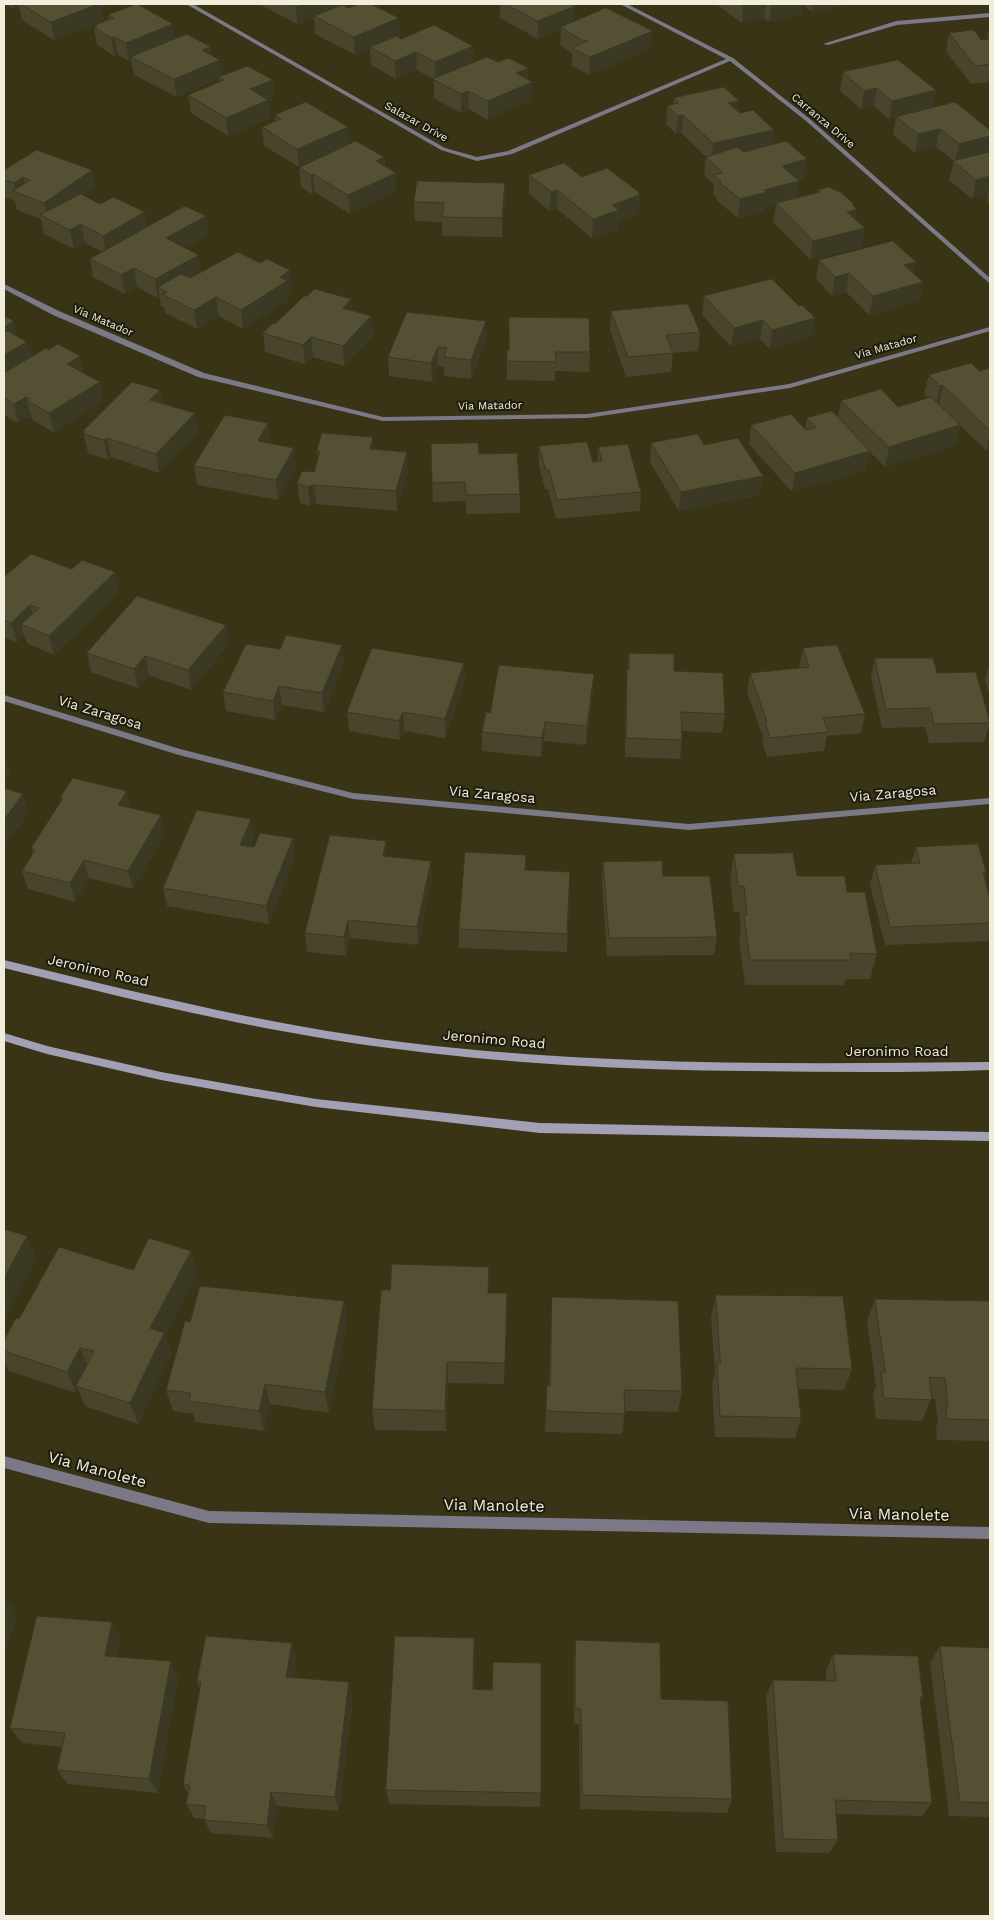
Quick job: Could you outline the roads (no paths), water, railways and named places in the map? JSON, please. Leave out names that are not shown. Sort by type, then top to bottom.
[{"type":"main road","name":"Jeronimo Road","points":[[4,964],[246,1021],[434,1050],[564,1061],[684,1066],[990,1066]]},
{"type":"main road","points":[[4,1037],[47,1050],[142,1072],[245,1091],[316,1103],[540,1128],[990,1137]]},
{"type":"street","name":"Salazar Drive","points":[[189,4],[443,149],[477,158],[510,153],[731,59]]},
{"type":"street","name":"Carranza Drive","points":[[623,4],[731,59],[808,120],[990,281]]},
{"type":"street","points":[[826,44],[896,23],[990,15]]},
{"type":"street","name":"Via Matador","points":[[4,286],[56,313],[201,375],[383,419],[587,416],[790,386],[990,329]]},
{"type":"street","name":"Via Zaragosa","points":[[4,698],[179,752],[353,796],[690,826],[990,801]]},
{"type":"street","name":"Via Manolete","points":[[4,1462],[209,1517],[990,1534]]}]
